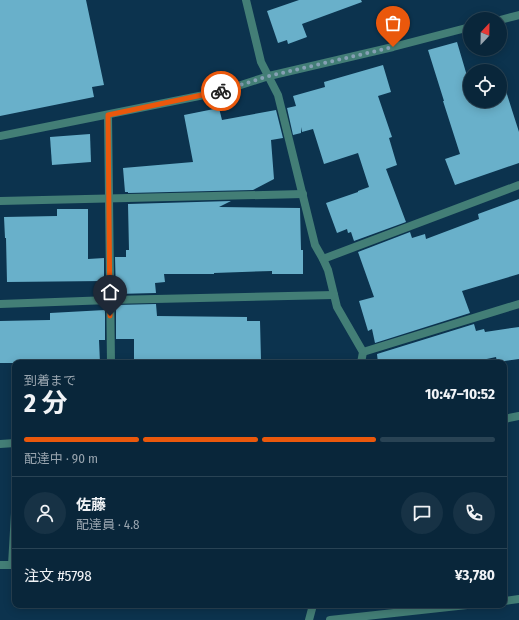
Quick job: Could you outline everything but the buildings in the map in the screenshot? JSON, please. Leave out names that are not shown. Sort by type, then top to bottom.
[{"type":"street","points":[[246,0],[261,62],[278,95],[315,245],[328,270],[336,307],[363,352],[362,360]]},
{"type":"street","points":[[507,18],[519,15]]},
{"type":"street","points":[[0,136],[219,92],[269,76],[463,29]]},
{"type":"street","points":[[108,115],[112,360]]},
{"type":"street","points":[[323,259],[519,185]]},
{"type":"street","points":[[0,201],[303,194]]},
{"type":"street","points":[[0,304],[334,295]]},
{"type":"street","points":[[363,352],[519,304]]},
{"type":"street","points":[[507,418],[519,416]]},
{"type":"street","points":[[0,444],[12,443]]},
{"type":"street","points":[[0,565],[12,565]]},
{"type":"street","points":[[507,601],[519,599]]},
{"type":"street","points":[[309,620],[312,608]]},
{"type":"street","points":[[330,620],[440,608]]},
{"type":"way so far","points":[[221,91],[269,76],[393,47]]},
{"type":"route","points":[[110,316],[108,115],[221,91]]}]
